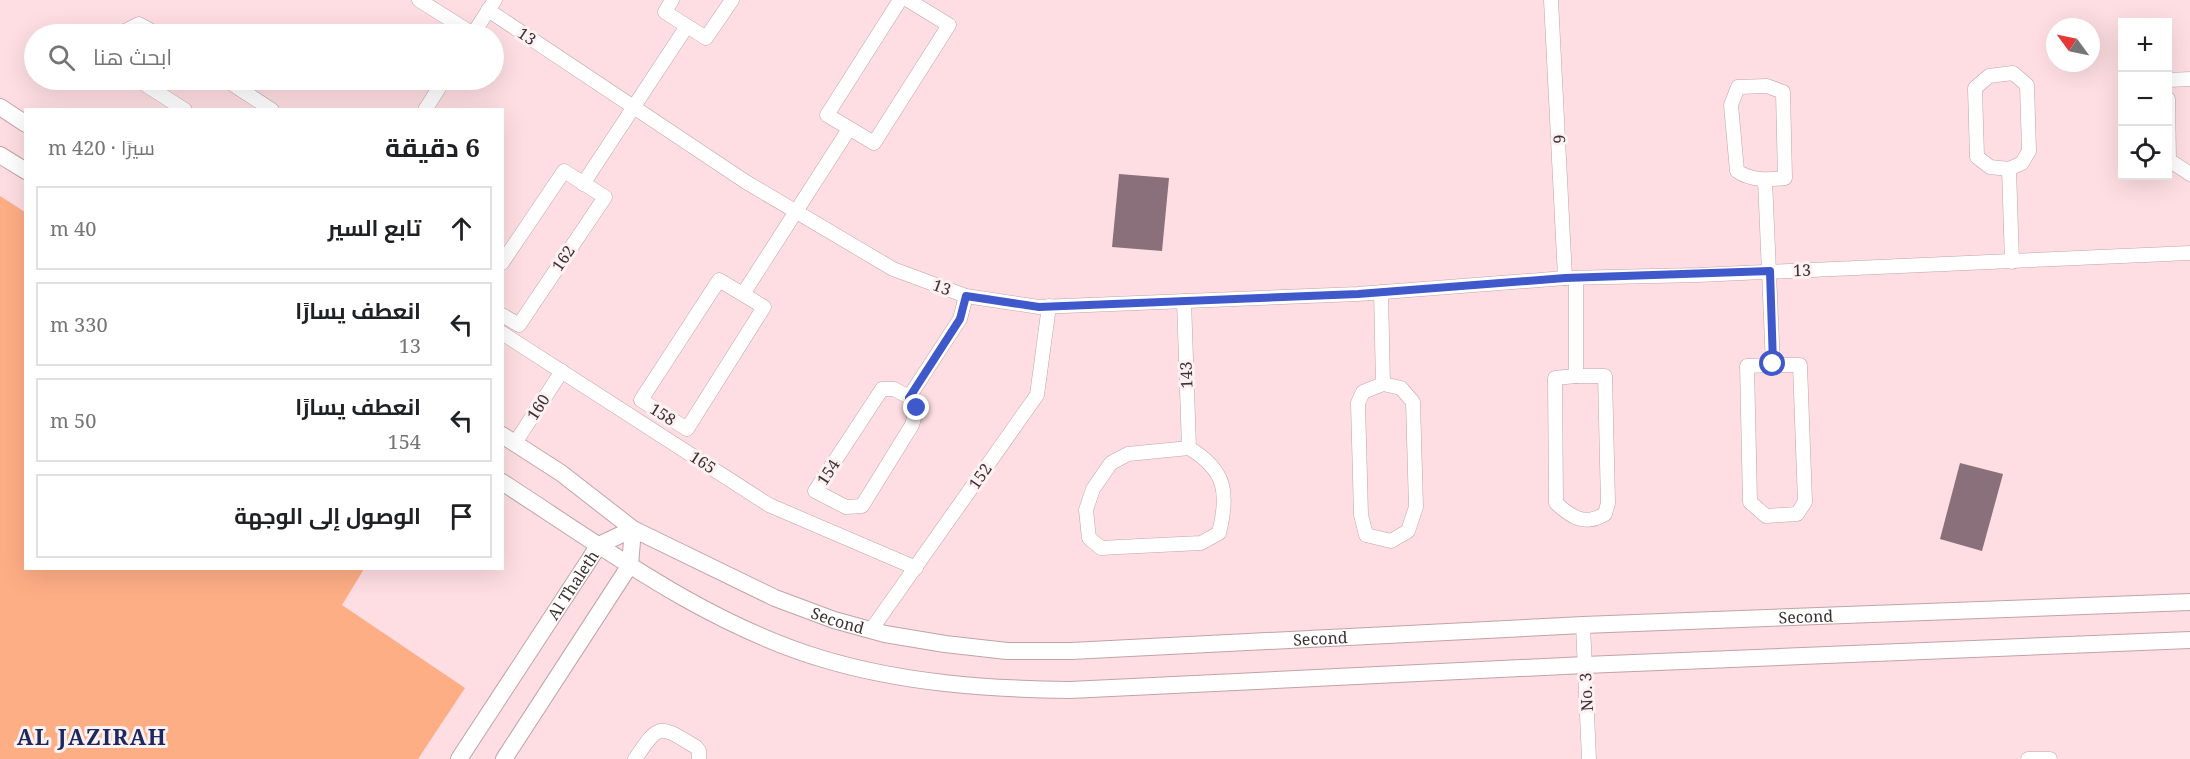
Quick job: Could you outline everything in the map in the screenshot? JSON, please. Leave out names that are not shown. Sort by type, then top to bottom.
[{"type":"street","points":[[419,0],[457,24]]},
{"type":"street","points":[[672,0],[664,12],[706,38],[732,0]]},
{"type":"street","points":[[900,0],[827,115],[874,143],[949,26],[908,0]]},
{"type":"street","name":"9","points":[[1551,0],[1576,376]]},
{"type":"street","points":[[480,24],[492,5]]},
{"type":"street","name":"13","points":[[492,5],[634,107],[746,182],[893,269],[966,296],[1039,307],[1381,292],[1571,278],[2012,262],[2190,253]]},
{"type":"street","points":[[583,184],[687,26]]},
{"type":"street","points":[[2013,73],[2027,85],[2029,151],[2022,163],[2009,169],[1990,167],[1977,157],[1975,88],[1989,76],[2013,73]]},
{"type":"street","points":[[2172,80],[2190,79]]},
{"type":"street","points":[[1767,86],[1783,92],[1785,178],[1765,180],[1744,176],[1737,171],[1731,105],[1738,87],[1767,86]]},
{"type":"street","points":[[154,90],[182,108]]},
{"type":"street","points":[[241,90],[269,108]]},
{"type":"street","points":[[425,108],[437,90]]},
{"type":"street","points":[[0,107],[24,123]]},
{"type":"street","points":[[2168,126],[2169,160],[2190,174]]},
{"type":"street","points":[[743,294],[849,129]]},
{"type":"street","points":[[0,155],[24,170]]},
{"type":"street","points":[[2009,169],[2012,262]]},
{"type":"street","name":"162","points":[[504,260],[564,171],[605,197],[519,325],[504,316]]},
{"type":"street","points":[[1765,180],[1773,364]]},
{"type":"street","name":"158","points":[[719,280],[743,294],[764,307],[687,429],[641,400],[719,280]]},
{"type":"street","points":[[1381,292],[1383,384]]},
{"type":"street","points":[[909,398],[960,319],[966,296]]},
{"type":"street","name":"143","points":[[1184,301],[1189,448]]},
{"type":"street","name":"152","points":[[872,630],[1037,395],[1049,306]]},
{"type":"street","name":"165","points":[[504,334],[769,505],[916,568]]},
{"type":"street","points":[[1773,364],[1800,365],[1805,502],[1797,514],[1766,516],[1750,502],[1747,366],[1773,364]]},
{"type":"street","name":"160","points":[[509,439],[562,371]]},
{"type":"street","points":[[1576,376],[1605,376],[1608,503],[1605,514],[1596,519],[1582,520],[1568,514],[1556,503],[1555,378],[1576,376]]},
{"type":"street","points":[[1383,384],[1401,388],[1413,402],[1416,507],[1408,531],[1391,541],[1366,535],[1361,515],[1358,403],[1364,392],[1383,384]]},
{"type":"street","name":"154","points":[[882,389],[894,389],[909,398],[917,408],[912,425],[862,506],[846,507],[815,491],[882,389]]},
{"type":"street","name":"Second","points":[[509,439],[561,473],[633,529],[776,598],[834,620],[872,630],[945,644],[997,650],[1071,651],[1583,625],[2190,602]]},
{"type":"street","points":[[1189,448],[1205,458],[1220,474],[1225,510],[1219,533],[1201,543],[1119,548],[1101,548],[1089,538],[1086,510],[1093,489],[1111,463],[1128,454],[1189,448]]},
{"type":"street","points":[[504,483],[630,565],[709,610],[750,630],[823,659],[877,672],[1003,689],[1070,690],[1585,665],[2190,640]]},
{"type":"street","points":[[504,759],[630,565],[633,529]]},
{"type":"street","name":"Al Thaleth","points":[[459,759],[599,544],[633,529]]},
{"type":"street","name":"No. 3","points":[[1583,625],[1589,759]]},
{"type":"street","points":[[635,759],[653,733],[661,729],[667,730],[696,747],[699,751],[699,759]]},
{"type":"street","points":[[2028,759],[2050,759]]},
{"type":"shaded area","points":[[0,196],[24,211],[24,570],[363,570],[342,605],[465,688],[418,759],[0,759]]},
{"type":"building","points":[[1119,174],[1169,178],[1162,251],[1112,247]]},
{"type":"building","points":[[1960,463],[2003,474],[1982,551],[1940,539]]},
{"type":"district","name":"AL JAZIRAH","points":[[92,737]]},
{"type":"route","points":[[917,408],[909,398],[960,319],[966,296],[1039,307],[1358,294],[1565,278],[1770,271],[1773,364]]}]
